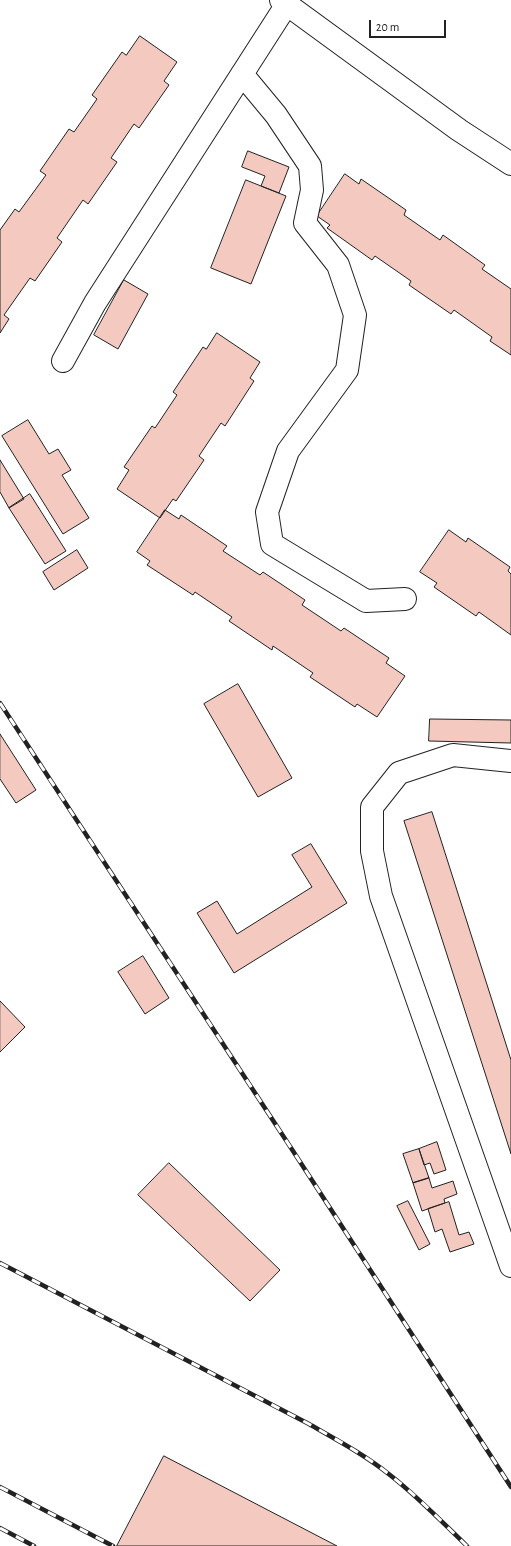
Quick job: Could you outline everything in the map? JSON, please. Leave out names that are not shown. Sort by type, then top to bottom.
[{"type":"street","points":[[63,361],[94,303],[242,74],[284,2],[459,130],[511,164]]},
{"type":"street","points":[[242,74],[276,115],[310,166],[312,190],[305,223],[338,266],[355,315],[347,370],[288,451],[267,512],[272,544],[366,602],[405,599]]},
{"type":"street","points":[[511,761],[453,755],[399,773],[372,806],[372,850],[381,896],[511,1266]]},
{"type":"building","points":[[140,36],[177,62],[164,81],[169,85],[139,128],[134,124],[111,158],[117,162],[88,204],[83,200],[57,238],[62,242],[35,281],[30,278],[4,315],[9,319],[0,333],[0,230],[15,209],[19,212],[46,175],[40,171],[69,129],[74,132],[97,99],[92,95],[122,52],[126,55]]},
{"type":"building","points":[[248,151],[289,167],[279,193],[261,186],[265,176],[242,167]]},
{"type":"building","points":[[345,174],[359,184],[361,179],[406,210],[404,215],[440,240],[443,235],[485,265],[482,269],[511,289],[511,355],[490,341],[492,337],[454,310],[451,314],[409,285],[411,281],[375,256],[372,260],[327,228],[330,225],[317,216]]},
{"type":"building","points":[[246,180],[286,196],[251,284],[211,268]]},
{"type":"building","points":[[124,280],[148,294],[118,349],[94,335]]},
{"type":"building","points":[[217,333],[260,362],[250,378],[254,381],[225,426],[221,423],[199,456],[204,460],[176,501],[173,499],[160,518],[117,489],[129,470],[124,467],[152,426],[155,428],[177,395],[173,392],[203,347],[206,349]]},
{"type":"building","points":[[28,420],[49,454],[58,449],[71,470],[62,475],[89,518],[63,534],[2,436]]},
{"type":"building","points":[[0,460],[24,499],[9,508],[0,492]]},
{"type":"building","points":[[30,494],[66,551],[45,564],[9,508]]},
{"type":"building","points":[[165,510],[179,519],[181,515],[227,546],[223,551],[260,575],[263,572],[305,600],[302,605],[341,631],[344,628],[389,658],[386,663],[405,676],[377,717],[357,704],[355,707],[310,677],[313,673],[273,646],[272,650],[229,621],[232,617],[195,592],[193,595],[147,565],[150,561],[137,552]]},
{"type":"building","points":[[449,530],[466,542],[468,538],[510,567],[508,571],[511,574],[511,635],[479,612],[476,616],[434,587],[437,583],[420,572]]},
{"type":"building","points":[[77,550],[88,568],[54,590],[43,572]]},
{"type":"building","points":[[238,684],[292,778],[258,797],[204,704]]},
{"type":"building","points":[[430,719],[511,720],[511,743],[429,741]]},
{"type":"building","points":[[0,734],[36,790],[16,803],[0,779]]},
{"type":"building","points":[[432,812],[511,1060],[511,1154],[404,821]]},
{"type":"building","points":[[311,844],[347,903],[234,973],[197,913],[217,901],[237,934],[312,887],[292,855]]},
{"type":"building","points":[[143,956],[169,998],[145,1014],[118,972]]},
{"type":"building","points":[[0,1001],[25,1027],[0,1052]]},
{"type":"building","points":[[437,1142],[446,1170],[434,1174],[430,1163],[424,1165],[419,1149]]},
{"type":"building","points":[[419,1149],[429,1178],[413,1183],[403,1154]]},
{"type":"building","points":[[169,1163],[280,1270],[250,1301],[138,1195]]},
{"type":"building","points":[[429,1178],[432,1188],[453,1181],[457,1194],[444,1199],[445,1203],[422,1211],[413,1183]]},
{"type":"building","points":[[408,1201],[430,1244],[419,1250],[397,1206]]},
{"type":"building","points":[[449,1202],[459,1235],[469,1232],[474,1244],[450,1252],[442,1229],[435,1232],[428,1209]]},
{"type":"building","points":[[164,1456],[337,1546],[117,1546]]},
{"type":"railway","points":[[0,703],[511,1487]]},
{"type":"railway","points":[[0,1263],[309,1424],[351,1448],[400,1483],[467,1546]]},
{"type":"railway","points":[[0,1487],[113,1546]]},
{"type":"railway","points":[[0,1528],[34,1546]]}]
